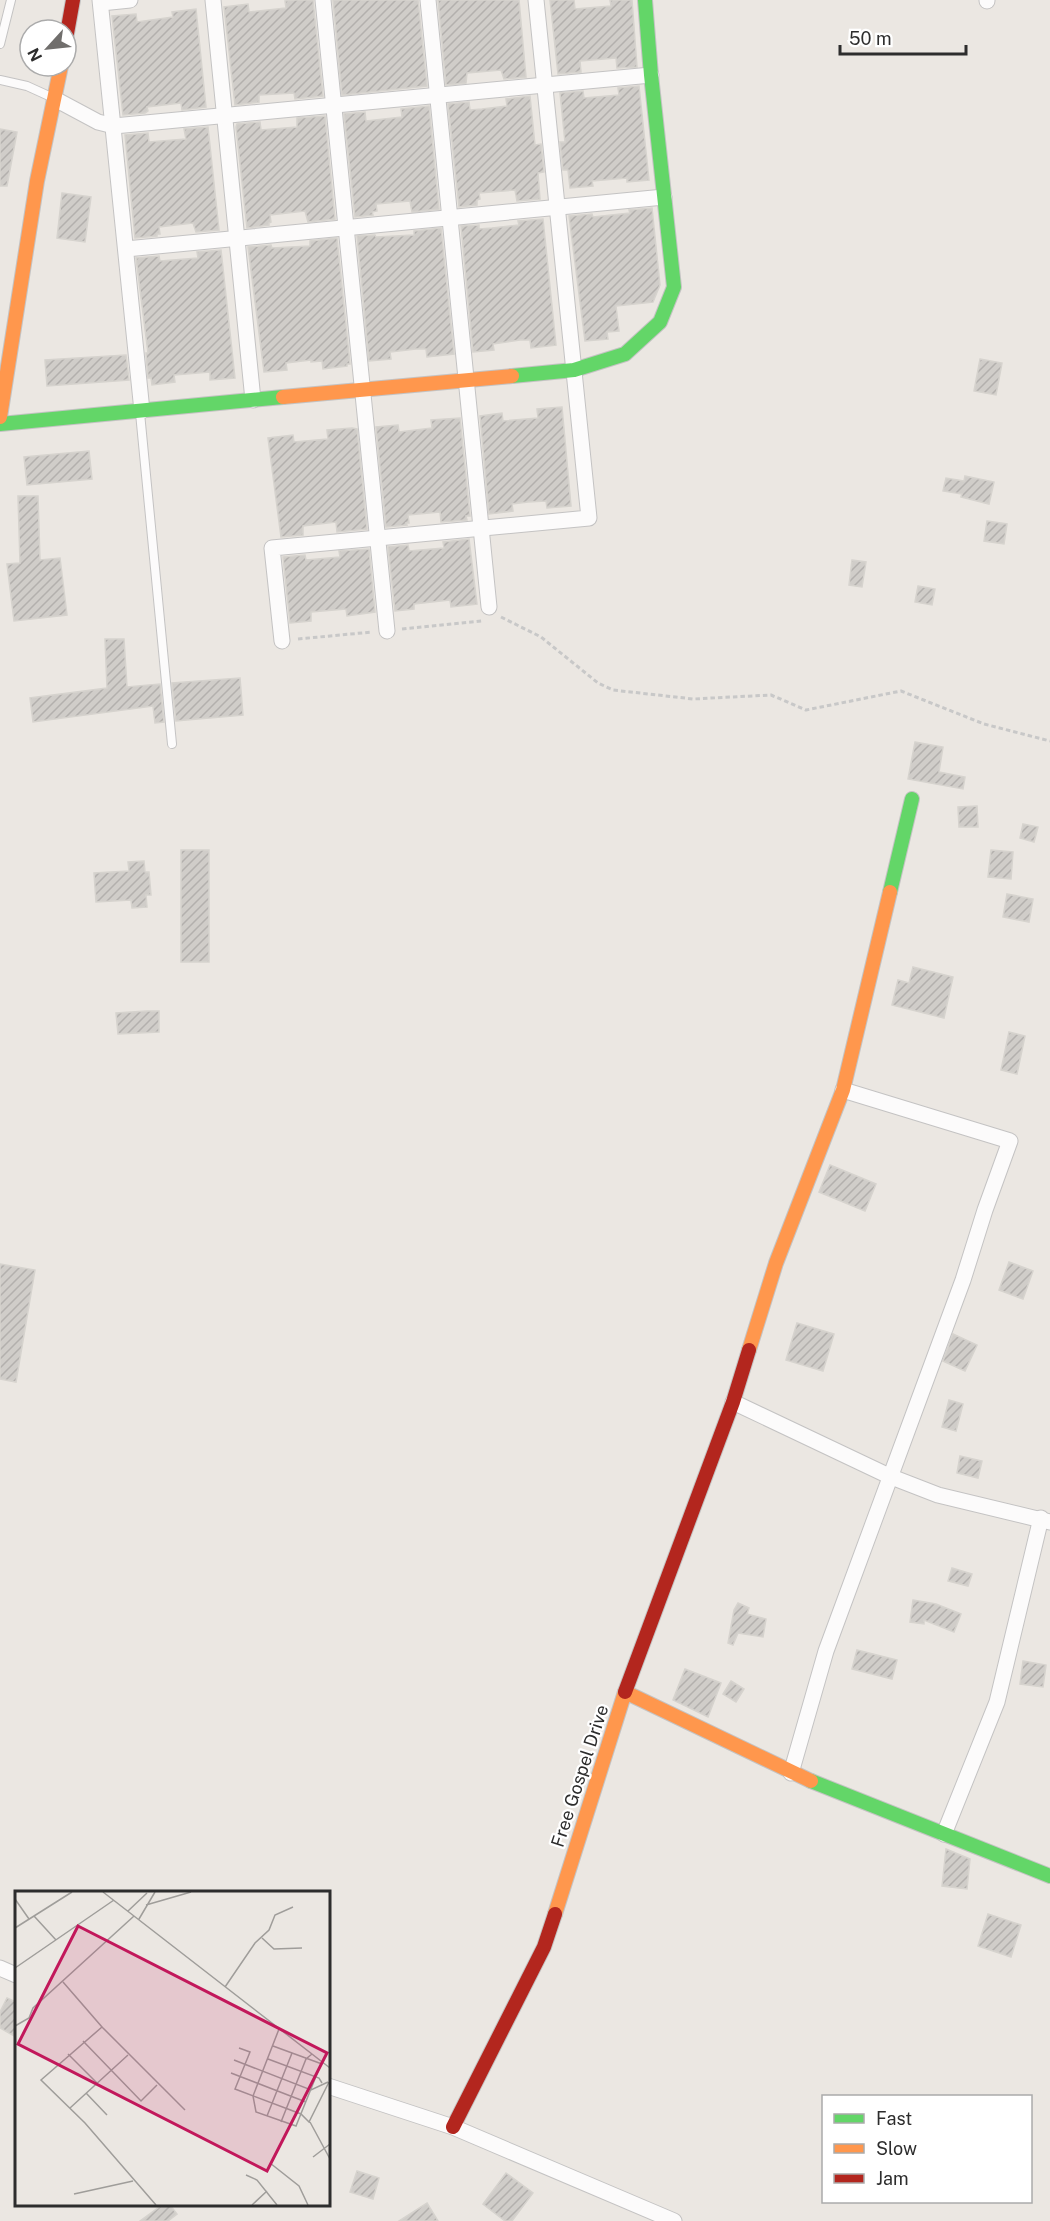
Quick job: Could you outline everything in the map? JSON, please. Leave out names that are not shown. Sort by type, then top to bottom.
[{"type":"street","points":[[70,18],[73,0]]},
{"type":"street","points":[[130,0],[100,1],[141,411]]},
{"type":"street","points":[[213,0],[253,400]]},
{"type":"street","points":[[323,0],[387,631]]},
{"type":"street","points":[[428,0],[489,607]]},
{"type":"street","points":[[282,641],[272,548],[588,518],[536,0]]},
{"type":"street","points":[[0,424],[574,370],[625,354],[660,322],[674,287],[645,0]]},
{"type":"street","points":[[55,99],[98,123],[114,126],[651,75]]},
{"type":"street","points":[[0,417],[38,180],[59,78]]},
{"type":"street","points":[[126,249],[664,197]]},
{"type":"street","points":[[626,1692],[734,1402],[776,1263],[843,1090],[912,799]]},
{"type":"street","points":[[791,1773],[826,1651],[963,1280],[1010,1141],[843,1090]]},
{"type":"street","points":[[734,1402],[889,1476],[938,1495],[1045,1520],[997,1702],[944,1834]]},
{"type":"street","name":"Free Gospel Drive","points":[[453,2127],[544,1947],[626,1692],[791,1773],[1050,1876]]},
{"type":"street","points":[[0,1968],[15,1975]]},
{"type":"street","points":[[330,2087],[453,2127],[674,2221]]},
{"type":"lane","points":[[0,44],[10,0]]},
{"type":"lane","points":[[0,80],[27,86],[55,99]]},
{"type":"lane","points":[[141,411],[172,744]]},
{"type":"path","points":[[489,607],[502,618],[541,637],[598,683],[613,690],[693,699],[771,695],[806,710],[901,691],[984,724],[1050,741]]},
{"type":"building","points":[[313,0],[323,96],[295,99],[294,93],[259,95],[259,102],[235,105],[224,7],[248,4],[249,12],[286,8],[285,1]]},
{"type":"building","points":[[333,0],[418,0],[427,86],[342,95]]},
{"type":"building","points":[[438,0],[519,0],[526,77],[504,79],[501,70],[467,73],[466,83],[446,85]]},
{"type":"building","points":[[550,0],[574,0],[575,9],[611,6],[610,0],[632,0],[637,67],[617,68],[616,58],[580,61],[581,72],[558,74]]},
{"type":"building","points":[[196,9],[206,107],[182,110],[181,103],[147,107],[148,111],[145,113],[123,115],[112,16],[136,14],[137,22],[173,17],[172,12]]},
{"type":"building","points":[[639,86],[649,180],[627,182],[627,178],[592,181],[593,186],[570,188],[568,170],[563,170],[560,142],[565,142],[560,93],[583,91],[584,98],[619,95],[618,88]]},
{"type":"building","points":[[530,96],[535,145],[541,144],[544,172],[538,173],[540,199],[517,201],[515,190],[479,193],[480,199],[477,200],[477,205],[459,207],[448,104],[469,102],[470,110],[482,109],[507,106],[506,99]]},
{"type":"building","points":[[429,106],[439,209],[412,212],[410,201],[376,204],[377,211],[372,212],[373,215],[355,217],[344,114],[365,112],[366,121],[402,117],[401,109]]},
{"type":"building","points":[[325,116],[335,219],[308,222],[305,211],[270,215],[269,225],[247,228],[237,124],[260,122],[261,130],[297,127],[297,118]]},
{"type":"building","points":[[208,127],[219,230],[196,232],[193,223],[159,227],[160,234],[157,236],[135,238],[125,135],[148,133],[149,142],[186,139],[184,129]]},
{"type":"building","points":[[0,129],[17,132],[7,186],[0,186]]},
{"type":"building","points":[[62,193],[91,197],[85,242],[57,238]]},
{"type":"building","points":[[652,208],[660,285],[653,302],[616,306],[619,331],[607,332],[608,339],[585,341],[569,216],[592,214],[593,217]]},
{"type":"building","points":[[543,219],[556,345],[531,348],[530,340],[520,340],[493,344],[494,350],[473,352],[461,226],[479,225],[479,229],[492,228],[519,225],[518,221]]},
{"type":"building","points":[[441,228],[454,354],[427,357],[426,349],[416,349],[390,352],[391,359],[369,361],[357,236],[414,235],[414,231]]},
{"type":"building","points":[[337,238],[350,364],[323,369],[322,361],[311,362],[311,360],[286,363],[287,370],[264,372],[248,247],[310,246],[310,241]]},
{"type":"building","points":[[221,250],[235,378],[210,380],[210,372],[174,375],[175,382],[152,385],[151,378],[148,378],[146,353],[148,353],[136,258],[159,256],[160,261],[198,258],[197,252]]},
{"type":"building","points":[[126,355],[129,380],[47,386],[45,360]]},
{"type":"building","points":[[980,359],[1002,363],[996,395],[974,391]]},
{"type":"building","points":[[562,407],[571,506],[547,508],[546,501],[528,502],[512,504],[513,511],[489,514],[480,416],[502,413],[503,421],[538,418],[537,409]]},
{"type":"building","points":[[460,418],[470,516],[466,516],[467,520],[441,522],[440,512],[408,515],[407,525],[386,527],[376,427],[398,425],[399,432],[432,428],[431,420]]},
{"type":"building","points":[[357,429],[367,529],[337,532],[336,522],[303,526],[303,535],[281,537],[268,438],[293,435],[294,442],[328,439],[327,430]]},
{"type":"building","points":[[89,451],[92,479],[27,485],[24,457]]},
{"type":"building","points":[[965,476],[994,482],[989,504],[961,497],[962,494],[943,491],[946,478],[964,481]]},
{"type":"building","points":[[18,496],[38,496],[40,560],[60,558],[67,615],[14,621],[7,564],[20,563]]},
{"type":"building","points":[[987,521],[1007,524],[1004,544],[984,541]]},
{"type":"building","points":[[469,539],[477,604],[451,607],[450,600],[414,604],[414,609],[395,611],[388,547],[408,545],[409,551],[444,548],[443,542]]},
{"type":"building","points":[[369,549],[375,612],[347,616],[346,609],[311,612],[311,621],[290,623],[283,557],[305,555],[306,560],[340,557],[339,551]]},
{"type":"building","points":[[852,560],[866,562],[862,587],[849,585]]},
{"type":"building","points":[[918,586],[935,589],[932,605],[915,602]]},
{"type":"building","points":[[105,639],[124,639],[127,687],[160,684],[164,722],[155,723],[153,706],[33,722],[30,698],[107,688]]},
{"type":"building","points":[[240,678],[243,715],[176,721],[172,683]]},
{"type":"building","points":[[915,742],[943,747],[939,772],[965,777],[963,789],[908,779]]},
{"type":"building","points":[[977,806],[978,827],[959,827],[958,807]]},
{"type":"building","points":[[1023,824],[1038,827],[1034,842],[1020,838]]},
{"type":"building","points":[[181,850],[209,850],[209,962],[181,962]]},
{"type":"building","points":[[991,850],[1013,852],[1011,879],[988,877]]},
{"type":"building","points":[[144,861],[145,872],[149,872],[151,895],[146,895],[147,907],[132,908],[131,900],[96,902],[94,873],[129,871],[128,862]]},
{"type":"building","points":[[1007,894],[1033,899],[1029,922],[1003,917]]},
{"type":"building","points":[[913,967],[953,977],[944,1018],[892,1005],[898,980],[909,983]]},
{"type":"building","points":[[159,1011],[159,1032],[118,1034],[116,1013]]},
{"type":"building","points":[[1009,1032],[1025,1036],[1017,1074],[1001,1070]]},
{"type":"building","points":[[830,1165],[876,1184],[865,1211],[819,1192]]},
{"type":"building","points":[[1009,1262],[1033,1271],[1023,1299],[999,1290]]},
{"type":"building","points":[[0,1264],[35,1270],[16,1382],[0,1379]]},
{"type":"building","points":[[797,1323],[834,1334],[823,1371],[786,1360]]},
{"type":"building","points":[[953,1334],[977,1345],[965,1371],[943,1361]]},
{"type":"building","points":[[949,1400],[963,1404],[956,1431],[942,1427]]},
{"type":"building","points":[[960,1456],[982,1461],[978,1478],[957,1473]]},
{"type":"building","points":[[952,1568],[972,1574],[968,1586],[948,1581]]},
{"type":"building","points":[[913,1600],[936,1604],[961,1614],[954,1632],[924,1620],[924,1624],[910,1622]]},
{"type":"building","points":[[738,1603],[749,1608],[747,1614],[766,1619],[763,1637],[738,1633],[733,1645],[728,1643],[734,1610]]},
{"type":"building","points":[[857,1650],[897,1660],[892,1679],[852,1669]]},
{"type":"building","points":[[1023,1661],[1046,1665],[1043,1687],[1020,1684]]},
{"type":"building","points":[[685,1669],[721,1683],[708,1717],[673,1700]]},
{"type":"building","points":[[731,1681],[744,1689],[736,1702],[723,1694]]},
{"type":"building","points":[[946,1849],[970,1859],[967,1889],[942,1886]]},
{"type":"building","points":[[988,1914],[1021,1925],[1011,1957],[978,1946]]},
{"type":"building","points":[[7,1998],[15,2002],[15,2036],[0,2028],[0,2012]]},
{"type":"building","points":[[357,2171],[379,2178],[373,2199],[350,2192]]},
{"type":"building","points":[[506,2173],[533,2193],[512,2221],[505,2221],[483,2204]]},
{"type":"building","points":[[427,2203],[438,2221],[399,2221]]},
{"type":"building","points":[[161,2206],[171,2206],[177,2214],[168,2221],[140,2221]]},
{"type":"traffic: fast","points":[[512,376],[574,370],[625,354],[660,322],[674,287],[645,0]]},
{"type":"traffic: fast","points":[[0,424],[283,397]]},
{"type":"traffic: fast","points":[[890,892],[912,799]]},
{"type":"traffic: fast","points":[[811,1781],[1050,1876]]},
{"type":"traffic: slow","points":[[0,417],[37,181],[58,78]]},
{"type":"traffic: slow","points":[[283,397],[512,376]]},
{"type":"traffic: slow","points":[[749,1350],[776,1263],[843,1090],[890,892]]},
{"type":"traffic: slow","points":[[555,1914],[625,1692],[811,1781]]},
{"type":"traffic: jam","points":[[70,18],[73,0]]},
{"type":"traffic: jam","points":[[625,1692],[733,1402],[749,1350]]},
{"type":"traffic: jam","points":[[453,2127],[544,1947],[555,1914]]}]
